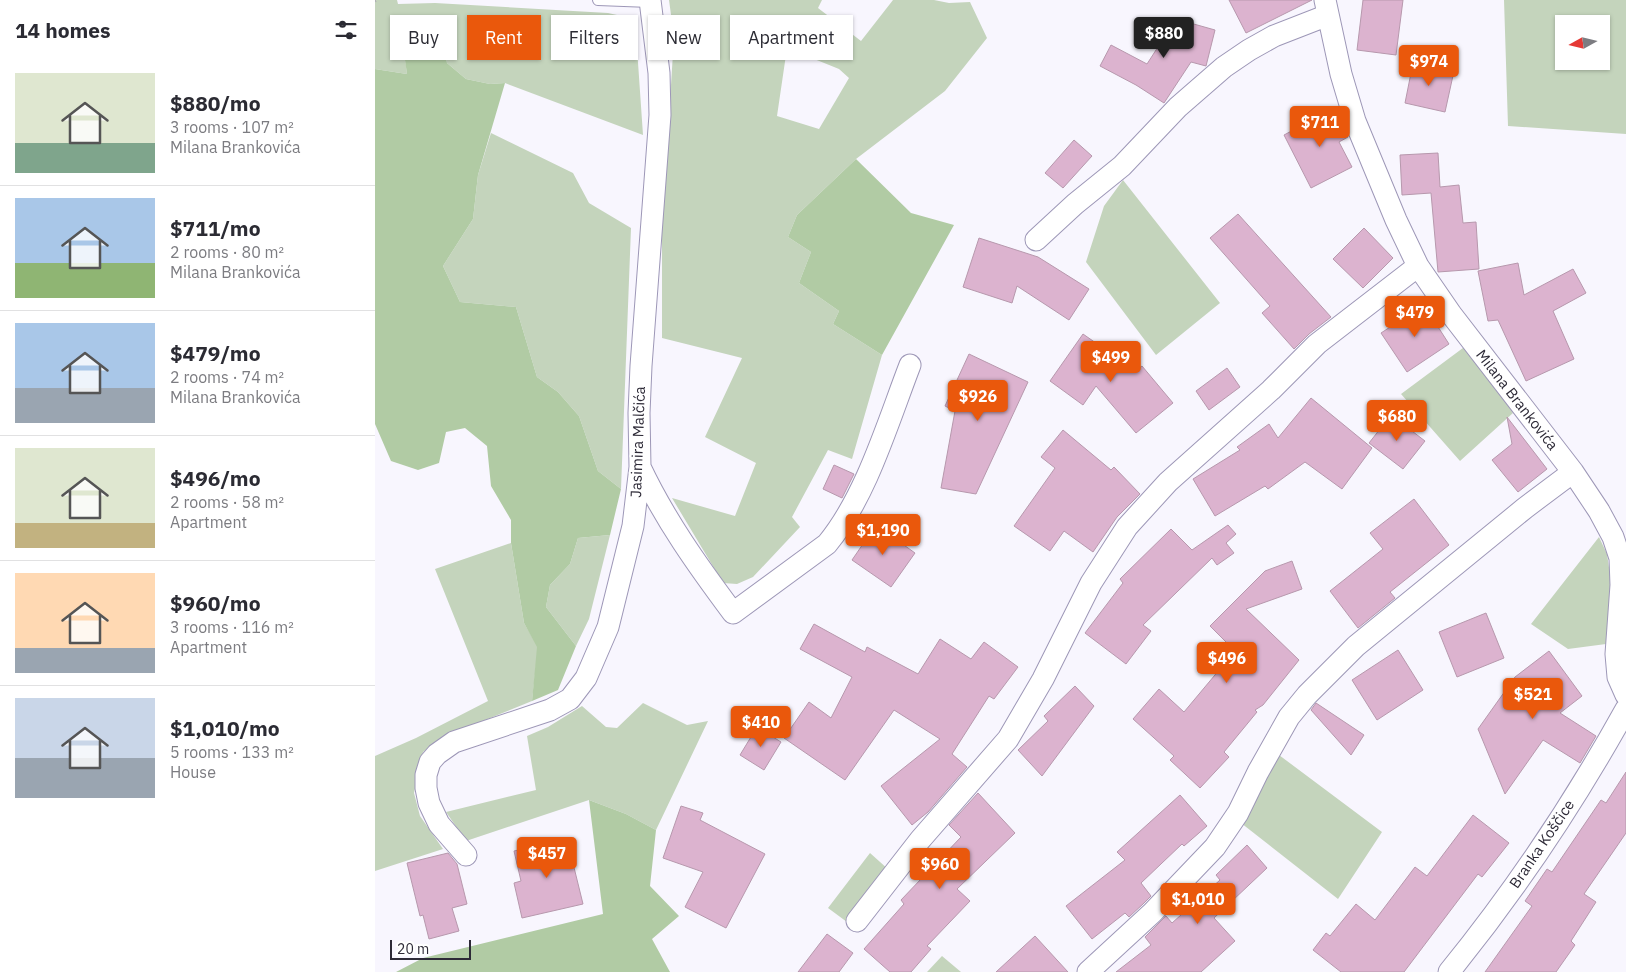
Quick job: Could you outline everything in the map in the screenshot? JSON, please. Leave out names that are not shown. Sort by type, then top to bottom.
[{"type":"street","name":"Jasimira Malčića","points":[[466,856],[439,824],[429,803],[426,775],[430,762],[437,754],[454,742],[550,710],[570,699],[586,678],[608,627],[633,526],[640,467],[639,412],[641,366],[660,115],[659,73],[650,1]]},
{"type":"street","points":[[1035,240],[1075,204],[1122,166],[1178,107],[1224,67],[1249,50],[1327,8]]},
{"type":"street","name":"Milana Brankovića","points":[[1327,8],[1341,74],[1355,120],[1393,212],[1418,266],[1451,314],[1573,472],[1599,511],[1613,537],[1620,558],[1621,585],[1616,654],[1618,677],[1626,695]]},
{"type":"street","points":[[857,921],[920,840],[1008,739],[1043,679],[1091,583],[1127,527],[1168,482],[1244,415],[1317,344],[1418,266]]},
{"type":"street","points":[[640,467],[656,500],[685,548],[733,613],[827,544],[847,518],[869,470],[910,365]]},
{"type":"street","points":[[1088,972],[1153,913],[1215,847],[1238,813],[1257,772],[1289,717],[1307,695],[1356,646],[1525,508],[1573,472]]},
{"type":"street","name":"Branka Koščice","points":[[1449,972],[1478,936],[1532,860],[1600,756],[1626,709]]},
{"type":"lane","points":[[598,0],[650,1]]},
{"type":"green space","points":[[375,0],[397,0],[398,4],[435,3],[617,15],[551,15],[551,60],[638,60],[643,135],[505,83],[490,84],[466,79],[447,63],[446,60],[457,60],[457,15],[390,15],[390,60],[405,60],[407,74],[375,69]]},
{"type":"green space","points":[[669,0],[822,0],[818,8],[827,15],[730,15],[730,60],[785,60],[777,116],[819,129],[849,78],[839,69],[817,60],[853,60],[853,35],[861,41],[893,0],[934,0],[949,3],[970,2],[987,38],[945,91],[856,159],[797,215],[788,237],[811,252],[799,283],[839,311],[833,324],[882,355],[852,459],[828,450],[792,517],[800,527],[753,577],[737,584],[723,583],[672,498],[735,516],[756,463],[705,437],[742,358],[662,338],[662,228],[673,60],[720,60],[720,15],[671,15]]},
{"type":"green space","points":[[1504,0],[1626,0],[1626,134],[1508,126]]},
{"type":"green space","points":[[405,60],[446,60],[447,63],[466,79],[490,84],[505,83],[478,175],[473,219],[443,266],[460,302],[516,307],[537,377],[558,392],[579,416],[598,471],[621,489],[610,535],[578,538],[570,564],[550,585],[546,607],[576,646],[558,690],[532,701],[537,647],[524,623],[511,543],[511,520],[491,486],[487,446],[465,428],[446,432],[439,463],[418,470],[391,461],[375,424],[375,69],[407,74]]},
{"type":"green space","points":[[491,133],[573,173],[589,203],[631,228],[621,489],[598,471],[579,416],[558,392],[537,377],[516,307],[460,302],[443,266],[473,219],[478,175]]},
{"type":"green space","points":[[856,159],[911,213],[954,225],[882,355],[833,324],[839,311],[799,283],[811,252],[788,237],[797,215]]},
{"type":"green space","points":[[1123,180],[1220,303],[1156,355],[1086,262],[1104,206]]},
{"type":"green space","points":[[1467,345],[1513,413],[1460,461],[1401,394]]},
{"type":"green space","points":[[610,535],[589,619],[576,646],[546,607],[550,585],[570,564],[578,538]]},
{"type":"green space","points":[[1599,537],[1607,554],[1611,581],[1606,644],[1568,649],[1531,624]]},
{"type":"green space","points":[[511,543],[524,623],[538,647],[532,701],[443,737],[423,752],[414,793],[420,816],[443,849],[375,871],[375,756],[416,738],[488,701],[435,569]]},
{"type":"green space","points":[[643,703],[687,725],[708,721],[656,830],[626,814],[589,800],[466,841],[446,812],[536,790],[527,736],[548,727],[582,706],[606,727],[617,728]]},
{"type":"green space","points":[[1279,755],[1382,832],[1338,899],[1241,823]]},
{"type":"green space","points":[[589,800],[626,814],[656,830],[650,886],[679,916],[652,939],[670,972],[396,972],[423,958],[603,914]]},
{"type":"green space","points":[[870,853],[889,870],[847,922],[828,908]]},
{"type":"green space","points":[[942,956],[961,972],[927,972]]},
{"type":"building","points":[[1229,0],[1312,0],[1246,33]]},
{"type":"building","points":[[1363,0],[1403,0],[1396,55],[1357,50]]},
{"type":"building","points":[[1176,19],[1215,30],[1206,66],[1191,62],[1164,103],[1136,85],[1100,66],[1111,45],[1147,64]]},
{"type":"building","points":[[1413,63],[1454,71],[1445,112],[1405,103]]},
{"type":"building","points":[[1333,109],[1348,137],[1339,142],[1352,167],[1311,188],[1284,135]]},
{"type":"building","points":[[1074,140],[1092,156],[1063,188],[1045,173]]},
{"type":"building","points":[[1438,153],[1440,187],[1459,185],[1463,223],[1476,222],[1479,269],[1438,272],[1431,193],[1402,195],[1400,155]]},
{"type":"building","points":[[1238,214],[1331,317],[1309,334],[1294,349],[1262,313],[1270,306],[1210,238]]},
{"type":"building","points":[[1364,228],[1393,258],[1363,288],[1333,259]]},
{"type":"building","points":[[979,238],[1038,257],[1089,289],[1069,320],[1017,286],[1012,303],[963,287]]},
{"type":"building","points":[[1518,263],[1524,295],[1573,269],[1586,293],[1553,311],[1574,359],[1526,381],[1498,320],[1488,321],[1478,271]]},
{"type":"building","points":[[1424,305],[1449,344],[1407,372],[1381,333]]},
{"type":"building","points":[[1083,334],[1136,371],[1142,366],[1173,403],[1136,433],[1096,386],[1083,405],[1050,381]]},
{"type":"building","points":[[969,354],[1028,382],[976,494],[941,488],[955,411],[945,406]]},
{"type":"building","points":[[1227,368],[1240,387],[1209,410],[1196,391]]},
{"type":"building","points":[[1311,398],[1372,448],[1342,489],[1305,462],[1268,489],[1265,486],[1215,516],[1193,479],[1240,450],[1237,447],[1269,424],[1278,438]]},
{"type":"building","points":[[1391,415],[1425,441],[1403,469],[1369,443]]},
{"type":"building","points":[[1507,417],[1547,469],[1518,492],[1492,460],[1512,444]]},
{"type":"building","points":[[1063,430],[1111,470],[1114,467],[1140,494],[1117,517],[1093,552],[1064,531],[1050,551],[1014,526],[1055,468],[1041,457]]},
{"type":"building","points":[[834,465],[854,474],[842,498],[823,489]]},
{"type":"building","points":[[1414,499],[1449,545],[1390,592],[1395,598],[1358,628],[1330,591],[1383,549],[1370,533]]},
{"type":"building","points":[[876,525],[915,553],[891,587],[852,560]]},
{"type":"building","points":[[1228,525],[1236,534],[1226,543],[1234,553],[1217,565],[1212,558],[1143,625],[1151,631],[1126,664],[1085,633],[1123,583],[1120,579],[1171,529],[1192,550]]},
{"type":"building","points":[[1292,561],[1302,589],[1246,609],[1299,660],[1263,705],[1255,710],[1257,712],[1224,752],[1229,757],[1200,788],[1170,760],[1174,756],[1133,719],[1159,689],[1184,712],[1235,651],[1210,626],[1265,571]]},
{"type":"building","points":[[1486,613],[1504,658],[1457,677],[1439,632]]},
{"type":"building","points":[[814,624],[865,652],[867,647],[918,674],[940,639],[971,659],[984,642],[1018,667],[994,699],[989,696],[952,754],[967,767],[928,812],[912,825],[881,786],[940,739],[894,710],[845,780],[784,738],[809,702],[831,718],[852,677],[800,649]]},
{"type":"building","points":[[1398,650],[1423,690],[1377,720],[1352,680]]},
{"type":"building","points":[[1549,651],[1582,696],[1560,713],[1596,736],[1580,763],[1543,740],[1505,794],[1478,729],[1515,677]]},
{"type":"building","points":[[1075,686],[1094,706],[1042,776],[1018,750],[1048,721],[1044,716]]},
{"type":"building","points":[[1316,703],[1364,735],[1351,755],[1311,710]]},
{"type":"building","points":[[757,727],[781,742],[764,770],[740,755]]},
{"type":"building","points":[[1626,772],[1626,833],[1584,894],[1596,902],[1571,941],[1575,945],[1556,972],[1485,972],[1532,906],[1525,901],[1547,869],[1552,872],[1601,800],[1606,803]]},
{"type":"building","points":[[978,793],[1015,833],[957,889],[970,901],[927,946],[931,949],[911,972],[890,972],[864,949],[904,904],[901,900],[961,837],[949,825]]},
{"type":"building","points":[[1180,795],[1207,826],[1184,846],[1182,844],[1141,883],[1151,896],[1143,904],[1129,917],[1125,913],[1092,939],[1066,906],[1125,860],[1117,852]]},
{"type":"building","points":[[681,806],[703,813],[700,820],[765,854],[726,928],[685,907],[703,872],[663,858]]},
{"type":"building","points":[[1473,815],[1509,843],[1482,877],[1478,874],[1404,972],[1341,972],[1313,950],[1326,933],[1330,936],[1356,904],[1375,920],[1415,867],[1427,876]]},
{"type":"building","points":[[567,839],[583,904],[522,918],[514,883],[521,881],[514,851]]},
{"type":"building","points":[[1247,845],[1267,868],[1214,918],[1235,941],[1201,972],[1116,972],[1151,945],[1145,937],[1166,916],[1172,923],[1220,880],[1216,875]]},
{"type":"building","points":[[448,853],[457,864],[467,904],[452,908],[459,931],[429,939],[423,915],[420,916],[407,863]]},
{"type":"building","points":[[827,934],[853,953],[839,972],[798,972]]},
{"type":"building","points":[[1035,936],[1068,972],[996,972]]}]
